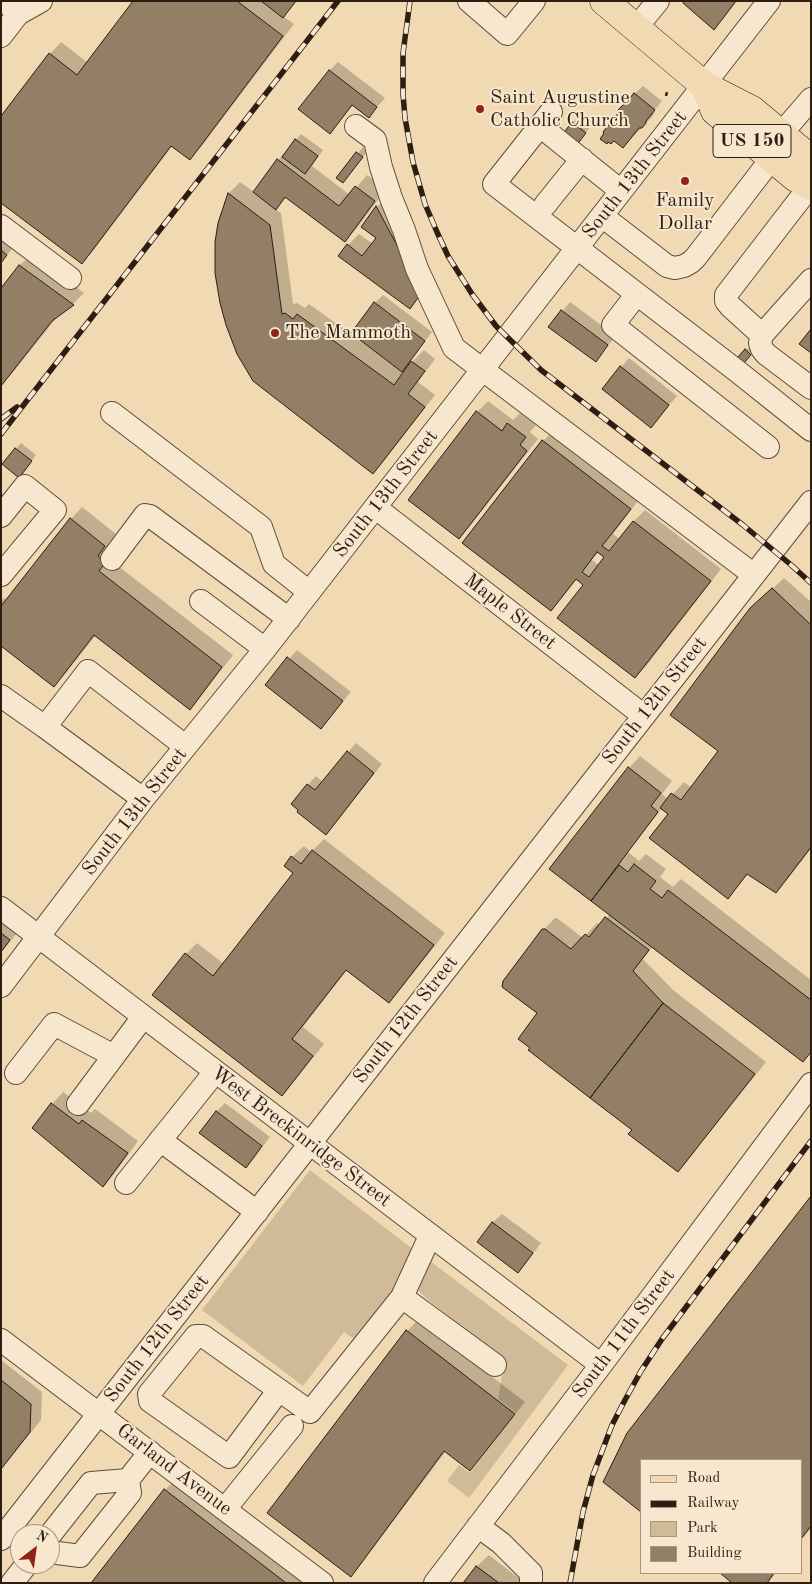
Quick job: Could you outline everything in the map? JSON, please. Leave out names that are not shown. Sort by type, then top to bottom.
[{"type":"main road","name":"US 150","points":[[604,1],[705,86],[715,111],[776,146],[811,159]]},
{"type":"main road","name":"US 150","points":[[776,146],[796,178],[811,186]]},
{"type":"street","points":[[1,36],[11,8],[41,1]]},
{"type":"street","points":[[469,1],[507,34],[534,1]]},
{"type":"street","points":[[636,28],[658,1]]},
{"type":"street","name":"South 13th Street","points":[[1,986],[143,799],[289,619],[770,1]]},
{"type":"street","points":[[602,216],[667,266],[674,268],[684,266],[696,257],[811,98]]},
{"type":"street","points":[[621,191],[582,159],[546,119],[494,184],[811,430]]},
{"type":"street","points":[[356,126],[375,140],[381,167],[416,269],[454,348],[754,575]]},
{"type":"street","points":[[545,205],[582,159]]},
{"type":"street","points":[[762,335],[730,306],[726,301],[726,295],[811,186]]},
{"type":"street","points":[[1,226],[70,278]]},
{"type":"street","points":[[804,288],[762,335],[760,343],[766,354],[811,388]]},
{"type":"street","points":[[804,288],[796,311],[778,334],[776,340],[777,346],[781,351],[804,370],[811,373]]},
{"type":"street","points":[[637,294],[613,325],[768,447]]},
{"type":"street","points":[[112,413],[261,527],[274,564],[309,592]]},
{"type":"street","points":[[1,516],[25,486],[55,510],[1,575]]},
{"type":"street","name":"South 12th Street","points":[[8,1541],[98,1413],[811,502]]},
{"type":"street","name":"Maple Street","points":[[376,508],[644,716]]},
{"type":"street","points":[[112,558],[145,515],[150,516],[289,619]]},
{"type":"street","points":[[201,601],[265,649]]},
{"type":"street","points":[[45,727],[88,671],[185,746]]},
{"type":"street","points":[[1,696],[143,799]]},
{"type":"street","name":"West Breckinridge Street","points":[[1,908],[601,1365]]},
{"type":"street","points":[[78,1104],[143,1017]]},
{"type":"street","points":[[16,1073],[54,1024],[114,1056]]},
{"type":"street","points":[[126,1183],[215,1072]]},
{"type":"street","name":"South 11th Street","points":[[435,1583],[811,1084]]},
{"type":"street","points":[[160,1140],[257,1212]]},
{"type":"street","points":[[279,1390],[229,1458],[150,1401],[149,1394],[196,1336],[203,1336],[310,1412],[402,1297],[430,1236]]},
{"type":"street","points":[[402,1297],[494,1365]]},
{"type":"street","name":"Garland Avenue","points":[[1,1340],[322,1583]]},
{"type":"street","points":[[224,1509],[292,1426]]},
{"type":"street","points":[[60,1553],[80,1556],[130,1493],[128,1480],[150,1452]]},
{"type":"street","points":[[58,1524],[91,1483],[128,1480]]},
{"type":"street","points":[[478,1526],[501,1543],[531,1572],[531,1583]]},
{"type":"path","points":[[666,96],[667,92]]},
{"type":"green space","points":[[310,1170],[414,1250],[402,1279],[357,1341],[344,1332],[303,1386],[202,1310]]},
{"type":"green space","points":[[430,1261],[568,1365],[469,1498],[447,1481],[459,1465],[470,1473],[516,1413],[498,1399],[503,1371],[498,1354],[419,1291],[418,1287]]},
{"type":"building","points":[[133,1],[237,1],[283,36],[190,160],[171,146],[82,264],[1,203],[1,116],[49,53],[77,75]]},
{"type":"building","points":[[261,1],[296,1],[283,18]]},
{"type":"building","points":[[684,1],[736,1],[714,30],[683,3]]},
{"type":"building","points":[[329,70],[377,107],[369,118],[352,105],[330,134],[298,109]]},
{"type":"building","points":[[634,93],[655,110],[642,128],[639,128],[623,148],[614,141],[611,144],[608,142],[607,144],[600,139],[603,132],[619,112],[618,110]]},
{"type":"building","points":[[572,122],[586,133],[576,146],[562,135]]},
{"type":"building","points":[[295,139],[318,156],[305,174],[282,157]]},
{"type":"building","points":[[356,152],[363,157],[343,183],[336,178]]},
{"type":"building","points":[[277,159],[339,206],[355,186],[375,201],[345,242],[285,197],[276,210],[253,192]]},
{"type":"building","name":"The Mammoth","points":[[228,193],[270,225],[282,314],[285,313],[293,319],[297,314],[394,385],[411,361],[425,371],[408,394],[425,407],[373,474],[253,381],[237,354],[220,303],[215,273],[215,242],[218,223]]},
{"type":"building","points":[[376,206],[422,292],[410,309],[338,256],[347,244],[362,256],[376,238],[361,227]]},
{"type":"building","points":[[1,250],[7,255],[1,263]]},
{"type":"building","points":[[19,265],[74,305],[52,321],[1,386],[1,288]]},
{"type":"building","points":[[374,302],[425,341],[402,372],[351,333]]},
{"type":"building","points":[[561,310],[608,345],[596,362],[548,327]]},
{"type":"building","points":[[811,329],[811,353],[799,344]]},
{"type":"building","points":[[745,349],[751,355],[743,364],[737,358]]},
{"type":"building","points":[[620,366],[669,405],[651,428],[602,389]]},
{"type":"building","points":[[476,411],[502,431],[507,423],[526,437],[520,445],[527,451],[459,539],[408,500]]},
{"type":"building","points":[[542,440],[631,509],[602,546],[609,551],[633,521],[711,581],[635,678],[557,618],[583,585],[576,579],[551,611],[462,543]],"holes":[[[597,552],[604,557],[589,577],[582,572]]]},
{"type":"building","points":[[15,448],[32,461],[19,478],[2,464]]},
{"type":"building","points":[[70,518],[105,546],[98,556],[106,562],[99,571],[222,667],[190,710],[94,635],[54,687],[1,646],[1,606]]},
{"type":"building","points":[[772,588],[811,625],[811,847],[776,893],[747,874],[728,899],[649,838],[668,814],[660,808],[671,793],[681,800],[718,751],[670,715],[750,608]]},
{"type":"building","points":[[287,657],[343,701],[321,729],[265,685]]},
{"type":"building","points":[[347,751],[374,773],[326,835],[297,812],[298,810],[291,804],[307,784],[315,790]]},
{"type":"building","points":[[628,767],[661,793],[651,806],[658,812],[591,901],[549,869]]},
{"type":"building","points":[[312,850],[434,945],[389,1003],[346,970],[292,1039],[313,1056],[282,1096],[152,995],[185,953],[213,976],[293,873],[284,866],[291,856],[301,864]]},
{"type":"building","points":[[634,864],[656,881],[650,889],[662,898],[668,890],[811,1000],[811,1052],[803,1062],[591,901],[619,865],[628,872]]},
{"type":"building","points":[[605,917],[649,950],[633,971],[663,1003],[590,1098],[528,1050],[530,1048],[518,1039],[537,1013],[502,987],[503,981],[542,929],[545,929],[571,949],[585,934],[589,937]]},
{"type":"building","points":[[1,933],[10,940],[1,952]]},
{"type":"building","points":[[663,1003],[755,1074],[678,1172],[628,1134],[632,1130],[590,1098]]},
{"type":"building","points":[[51,1103],[79,1124],[82,1120],[128,1153],[103,1187],[32,1128]]},
{"type":"building","points":[[216,1111],[262,1146],[246,1168],[199,1133]]},
{"type":"building","points":[[811,1196],[811,1526],[802,1538],[802,1459],[640,1459],[640,1511],[603,1482],[627,1433]]},
{"type":"building","points":[[492,1222],[533,1253],[518,1273],[477,1242]]},
{"type":"building","points":[[406,1330],[515,1414],[470,1471],[444,1451],[351,1577],[267,1513]]},
{"type":"building","points":[[1,1380],[31,1404],[30,1432],[1,1469]]},
{"type":"building","points":[[164,1489],[286,1583],[91,1583]]},
{"type":"building","points":[[476,1566],[499,1583],[463,1583]]},
{"type":"building","points":[[721,1574],[773,1574],[767,1583],[732,1583]]},
{"type":"railway","points":[[1,434],[338,1]]},
{"type":"railway","points":[[410,1],[403,53],[403,94],[405,118],[413,162],[425,204],[437,232],[448,256],[472,294],[496,326],[541,370],[743,525],[811,583]]},
{"type":"railway","points":[[1,419],[17,407]]},
{"type":"railway","points":[[570,1583],[583,1512],[593,1475],[612,1425],[625,1400],[662,1339],[811,1141]]},
{"type":"place","name":"Saint Augustine Catholic Church","points":[[480,109]]},
{"type":"place","name":"Family Dollar","points":[[685,181]]},
{"type":"place","name":"The Mammoth","points":[[275,333]]}]
